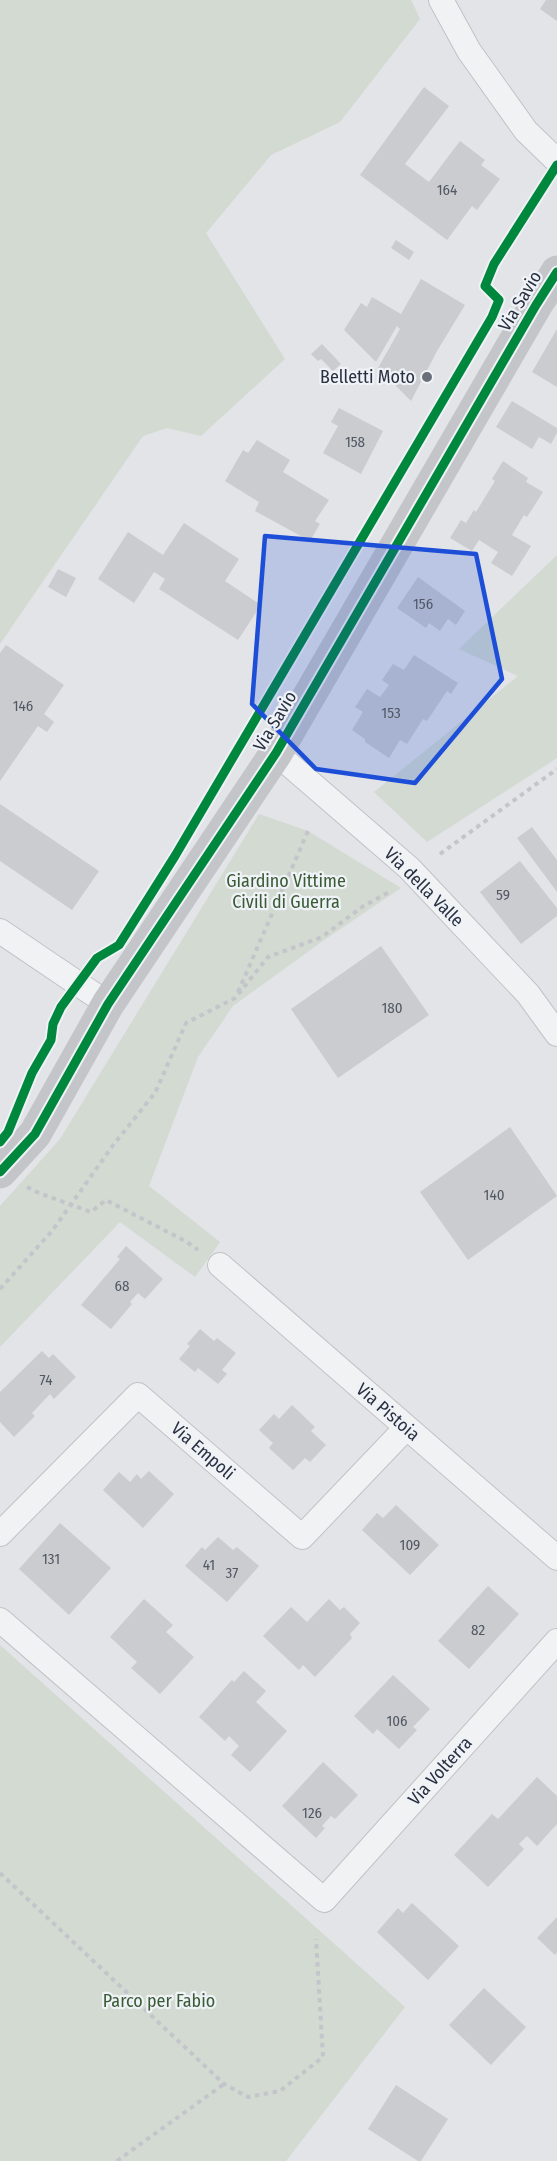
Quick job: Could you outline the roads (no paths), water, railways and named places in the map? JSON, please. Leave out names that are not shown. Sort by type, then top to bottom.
[{"type":"street","points":[[441,0],[469,51],[526,131],[557,160]]},
{"type":"street","name":"Via Savio","points":[[0,1172],[35,1134],[108,1004],[276,753],[557,272]]},
{"type":"street","name":"Via della Valle","points":[[276,753],[409,868],[528,994],[557,1034]]},
{"type":"street","points":[[0,931],[108,1004]]},
{"type":"street","name":"Via Pistoia","points":[[220,1265],[557,1558]]},
{"type":"street","name":"Via Empoli","points":[[0,1534],[138,1395],[302,1537],[406,1428]]},
{"type":"street","name":"Via Volterra","points":[[0,1620],[324,1900],[557,1641]]},
{"type":"place","name":"Belletti Moto","points":[[427,377]]},
{"type":"park label","name":"Giardino Vittime Civili di Guerra","points":[[286,891]]},
{"type":"park label","name":"Parco per Fabio","points":[[159,2001]]}]
